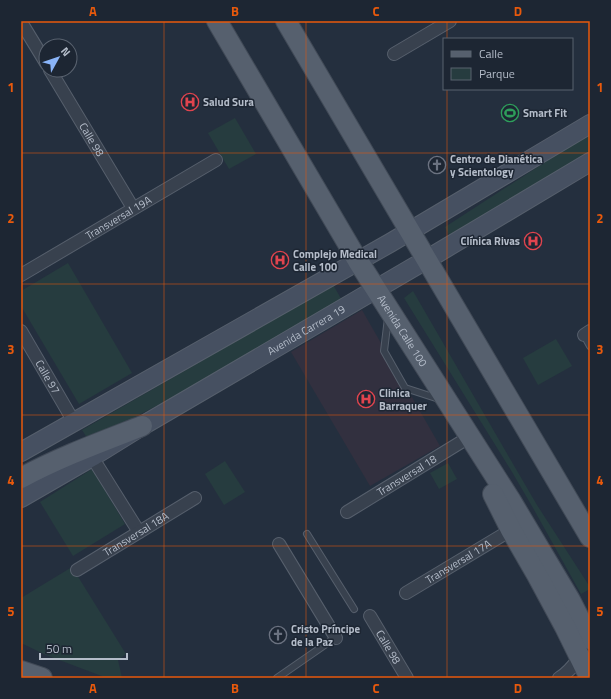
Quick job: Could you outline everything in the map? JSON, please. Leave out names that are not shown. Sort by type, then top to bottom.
[{"type":"main road","name":"Avenida Calle 100","points":[[217,21],[358,261],[511,501],[570,600],[590,639]]},
{"type":"main road","points":[[286,21],[426,259],[583,514],[590,537]]},
{"type":"main road","points":[[21,452],[410,232],[590,124]]},
{"type":"main road","name":"Avenida Carrera 19","points":[[21,498],[590,162]]},
{"type":"main road","points":[[448,401],[511,530],[537,575],[590,678]]},
{"type":"main road","points":[[21,478],[54,462],[142,426]]},
{"type":"main road","points":[[21,666],[34,675]]},
{"type":"street","points":[[394,54],[450,21]]},
{"type":"street","points":[[21,22],[38,50]]},
{"type":"street","name":"Calle 98","points":[[55,78],[133,208]]},
{"type":"street","name":"Transversal 19A","points":[[21,275],[216,160]]},
{"type":"street","name":"Calle 97","points":[[21,331],[74,422]]},
{"type":"street","name":"Transversal 18","points":[[347,512],[466,439]]},
{"type":"street","points":[[92,457],[139,532]]},
{"type":"street","name":"Transversal 18A","points":[[77,570],[195,498]]},
{"type":"street","name":"Transversal 17A","points":[[406,592],[511,530]]},
{"type":"street","points":[[279,544],[332,640]]},
{"type":"street","name":"Calle 98","points":[[370,616],[407,678]]},
{"type":"street","points":[[559,678],[573,666],[580,657]]},
{"type":"lane","points":[[390,311],[384,351],[405,388],[448,401]]},
{"type":"lane","points":[[587,333],[590,346]]},
{"type":"lane","points":[[307,534],[354,610]]},
{"type":"lane","points":[[277,678],[332,640]]},
{"type":"shaded area","name":"Clinica Barraquer","points":[[362,310],[440,446],[370,486],[291,352]]},
{"type":"green space","points":[[235,118],[256,154],[229,169],[208,133]]},
{"type":"green space","points":[[590,133],[590,152],[449,235],[445,227]]},
{"type":"green space","points":[[68,263],[132,373],[79,404],[21,306],[21,291]]},
{"type":"green space","points":[[332,283],[343,302],[185,391],[89,441],[82,430],[212,355]]},
{"type":"green space","points":[[413,291],[537,505],[590,589],[581,594],[512,472],[404,298]]},
{"type":"green space","points":[[556,339],[572,366],[538,385],[523,358]]},
{"type":"green space","points":[[225,461],[245,492],[224,505],[205,474]]},
{"type":"green space","points":[[448,463],[457,479],[439,489],[430,473]]},
{"type":"green space","points":[[92,469],[125,524],[73,556],[40,502]]},
{"type":"green space","points":[[72,567],[126,654],[118,660],[122,678],[107,678],[46,655],[21,643],[21,598]]},
{"type":"place","name":"Salud Sura","points":[[190,102]]},
{"type":"place","name":"Smart Fit","points":[[510,113]]},
{"type":"place","name":"Centro de Dianética y Scientology","points":[[437,165]]},
{"type":"place","name":"Clínica Rivas","points":[[533,241]]},
{"type":"place","name":"Complejo Medical Calle 100","points":[[280,260]]},
{"type":"place","name":"Clinica Barraquer","points":[[366,399]]},
{"type":"place","name":"Cristo Príncipe de la Paz","points":[[278,635]]}]
